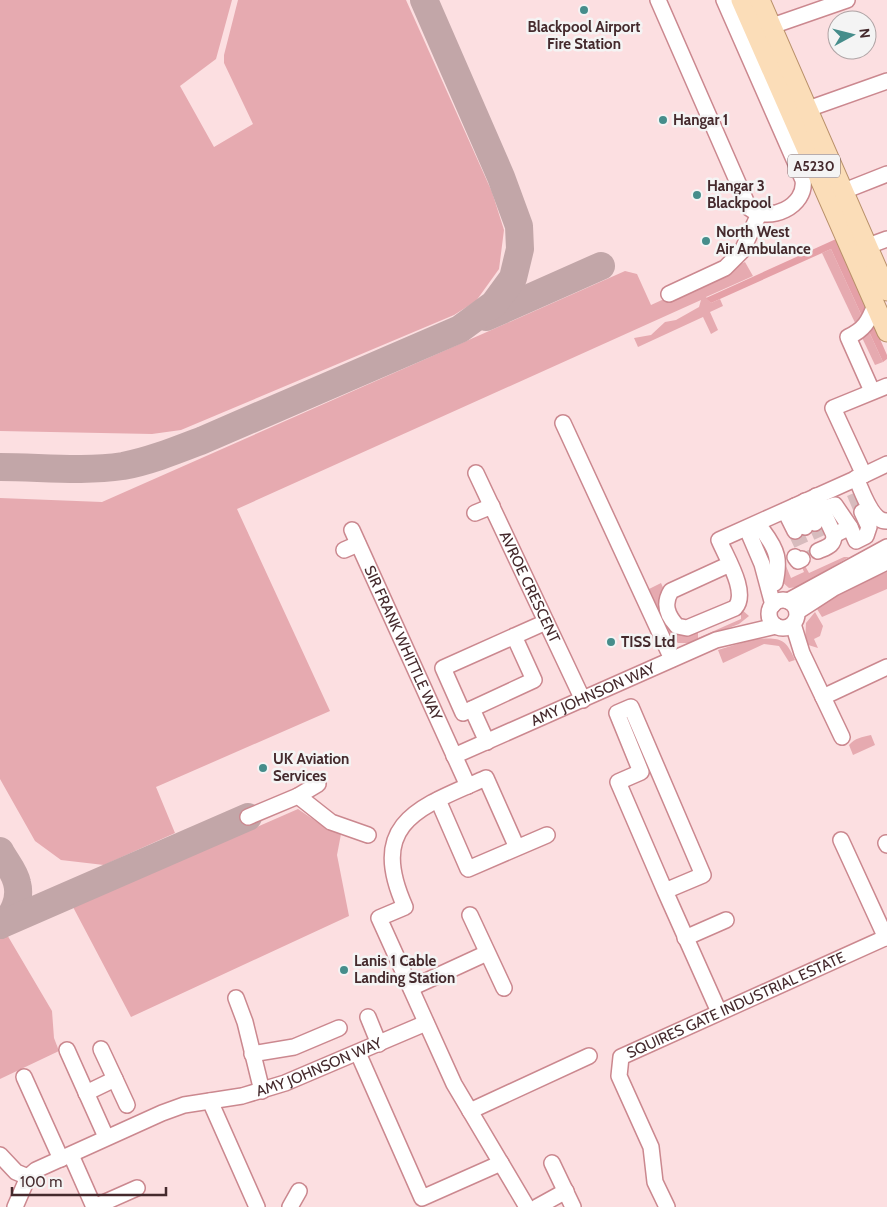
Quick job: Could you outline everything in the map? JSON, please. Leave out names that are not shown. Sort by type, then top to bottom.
[{"type":"main road","name":"A5230","points":[[741,0],[881,298]]},
{"type":"main road","name":"A5230","points":[[760,0],[868,246],[887,332]]},
{"type":"street","points":[[658,0],[749,208],[759,214],[768,215],[795,204],[804,190],[802,180],[724,0]]},
{"type":"street","points":[[772,26],[847,0]]},
{"type":"street","points":[[808,110],[887,81]]},
{"type":"street","points":[[844,191],[887,174]]},
{"type":"street","points":[[670,294],[725,268],[742,251],[759,214]]},
{"type":"street","points":[[868,246],[887,239]]},
{"type":"street","points":[[872,391],[848,337],[858,333],[868,322],[881,298]]},
{"type":"street","points":[[887,386],[833,408],[855,482],[875,516],[882,521],[887,521]]},
{"type":"street","points":[[563,423],[672,659]]},
{"type":"street","points":[[800,516],[887,464]]},
{"type":"street","name":"AVROE CRESCENT","points":[[476,473],[583,700]]},
{"type":"street","points":[[726,566],[671,591],[666,599],[666,606],[676,626],[687,628],[735,608],[739,604],[740,592],[726,566],[719,540],[747,528],[800,516],[835,505],[850,527],[856,541],[866,536],[869,527],[862,512]]},
{"type":"street","points":[[475,513],[492,506]]},
{"type":"street","points":[[800,516],[825,544],[850,527]]},
{"type":"street","points":[[747,528],[783,614],[842,736]]},
{"type":"street","points":[[747,528],[763,531],[772,543],[779,566],[775,583]]},
{"type":"street","name":"SIR FRANK WHITTLE WAY","points":[[352,542],[468,786]]},
{"type":"street","name":"AMY JOHNSON WAY","points":[[783,614],[887,547]]},
{"type":"street","name":"AMY JOHNSON WAY","points":[[454,756],[672,659],[783,614],[887,562]]},
{"type":"street","points":[[762,564],[775,583],[783,614]]},
{"type":"street","points":[[514,636],[534,680],[463,713],[443,668],[514,636],[546,622]]},
{"type":"street","points":[[823,697],[887,667]]},
{"type":"street","points":[[664,891],[703,874],[631,707],[617,713],[641,772],[618,782],[664,891],[719,1012]]},
{"type":"street","points":[[472,709],[487,742]]},
{"type":"street","points":[[514,841],[486,778],[418,811],[400,828],[392,850],[391,864],[396,888],[404,907],[379,918],[454,1084],[527,1207]]},
{"type":"street","points":[[248,817],[298,796],[318,784]]},
{"type":"street","points":[[298,796],[331,822],[368,835]]},
{"type":"street","points":[[438,800],[468,869],[547,835]]},
{"type":"street","points":[[841,840],[887,937]]},
{"type":"street","points":[[470,915],[504,988]]},
{"type":"street","points":[[685,938],[726,920]]},
{"type":"street","name":"SQUIRES GATE INDUSTRIAL ESTATE","points":[[667,1207],[656,1182],[651,1147],[619,1076],[621,1057],[887,937]]},
{"type":"street","points":[[411,988],[487,953]]},
{"type":"street","points":[[236,998],[262,1091]]},
{"type":"street","points":[[368,1017],[379,1044]]},
{"type":"street","name":"AMY JOHNSON WAY","points":[[28,1177],[36,1170],[162,1113],[184,1105],[262,1091],[358,1054],[426,1023]]},
{"type":"street","points":[[252,1054],[294,1048],[339,1028]]},
{"type":"street","points":[[101,1049],[127,1105]]},
{"type":"street","points":[[67,1050],[106,1137]]},
{"type":"street","points":[[358,1054],[422,1198],[500,1163]]},
{"type":"street","points":[[470,1111],[589,1056]]},
{"type":"street","points":[[24,1078],[94,1207],[137,1188]]},
{"type":"street","points":[[86,1093],[115,1079]]},
{"type":"street","points":[[210,1101],[257,1207]]},
{"type":"street","points":[[0,1155],[16,1172],[28,1177],[15,1207]]},
{"type":"street","points":[[552,1163],[573,1207]]},
{"type":"street","points":[[290,1207],[299,1191]]},
{"type":"street","points":[[537,1207],[566,1191]]},
{"type":"shaded area","points":[[0,0],[232,0],[216,59],[180,86],[214,147],[253,124],[224,63],[224,55],[238,0],[406,0],[492,192],[504,230],[499,269],[476,301],[454,315],[181,430],[152,434],[0,431]]},
{"type":"shaded area","points":[[836,239],[887,355],[887,359],[883,362],[831,249],[711,303],[706,298]]},
{"type":"shaded area","points":[[831,249],[883,362],[875,365],[822,253]]},
{"type":"shaded area","points":[[745,262],[753,276],[706,297],[711,303],[720,299],[723,306],[710,312],[718,330],[711,334],[703,317],[638,347],[634,338],[651,335],[665,322],[676,320],[699,307],[701,300],[237,509],[330,711],[156,787],[175,833],[104,865],[61,860],[35,841],[0,779],[0,498],[102,502],[625,271],[637,274],[651,305]]},
{"type":"shaded area","points":[[844,557],[849,557],[798,587],[789,588],[781,581],[786,566],[791,578],[804,572],[801,565],[804,564],[809,573]]},
{"type":"shaded area","points":[[887,572],[887,589],[822,617],[817,609],[836,594]]},
{"type":"shaded area","points":[[661,583],[665,592],[664,611],[698,628],[698,638],[741,619],[741,609],[749,616],[739,624],[690,643],[678,643],[671,636],[649,589]]},
{"type":"shaded area","points":[[815,612],[823,626],[820,636],[814,639],[818,648],[805,644],[806,623]]},
{"type":"shaded area","points":[[769,638],[780,640],[788,646],[795,660],[789,662],[779,646],[764,644],[723,663],[718,650],[754,639]]},
{"type":"shaded area","points":[[871,735],[875,745],[853,755],[849,745],[856,739]]},
{"type":"shaded area","points":[[298,809],[320,824],[341,834],[337,855],[349,916],[131,1017],[73,907]]},
{"type":"shaded area","points":[[6,933],[52,1011],[54,1038],[59,1051],[0,1079],[0,936]]},
{"type":"taxiway","points":[[0,467],[93,469],[123,466],[153,458],[203,440],[460,329],[494,304],[513,278],[520,249],[519,226],[501,177],[424,0]]},
{"type":"taxiway","points":[[486,317],[601,266]]},
{"type":"taxiway","points":[[0,925],[248,817]]},
{"type":"taxiway","points":[[0,851],[16,879],[18,889],[17,901],[13,912],[0,925]]},
{"type":"tunnel","points":[[854,493],[862,512]]},
{"type":"tunnel","points":[[815,523],[824,543]]},
{"type":"tunnel","points":[[795,531],[807,557]]},
{"type":"place","name":"Blackpool Airport Fire Station","points":[[584,10]]},
{"type":"place","name":"Hangar 1","points":[[663,120]]},
{"type":"place","name":"Hangar 3 Blackpool","points":[[697,195]]},
{"type":"place","name":"North West Air Ambulance","points":[[706,241]]},
{"type":"place","name":"TISS Ltd","points":[[611,642]]},
{"type":"place","name":"UK Aviation Services","points":[[263,768]]},
{"type":"place","name":"Lanis 1 Cable Landing Station","points":[[344,970]]}]
